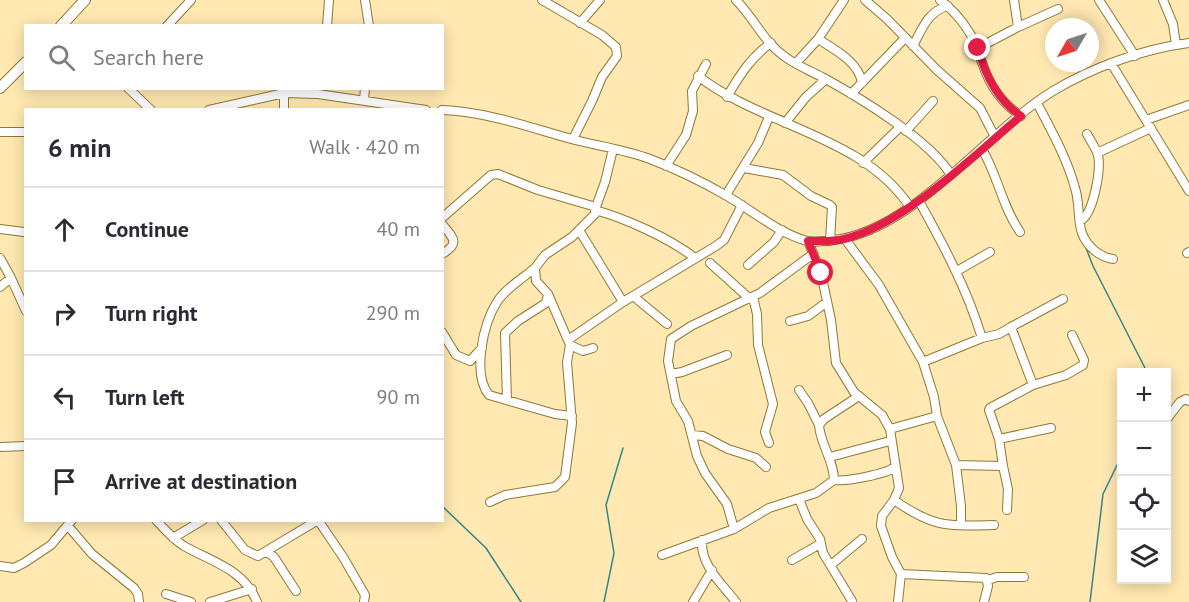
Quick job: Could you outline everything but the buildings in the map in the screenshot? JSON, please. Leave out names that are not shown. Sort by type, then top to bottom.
[{"type":"main road","points":[[64,24],[85,0]]},
{"type":"main road","points":[[0,88],[24,64]]},
{"type":"street","points":[[169,24],[191,0]]},
{"type":"street","points":[[327,24],[329,0]]},
{"type":"street","points":[[365,0],[369,24]]},
{"type":"street","points":[[542,0],[612,42],[616,47],[617,53],[602,77],[573,139]]},
{"type":"street","points":[[580,23],[600,0]]},
{"type":"street","points":[[736,0],[783,56],[851,94],[903,129],[932,151],[951,175]]},
{"type":"street","points":[[796,63],[818,39],[844,0]]},
{"type":"street","points":[[865,0],[887,18],[913,46],[980,108],[995,137]]},
{"type":"street","points":[[940,0],[948,6],[968,31],[978,48],[990,82],[1012,110],[1021,116]]},
{"type":"street","points":[[1014,0],[1018,27]]},
{"type":"street","points":[[1099,0],[1135,56]]},
{"type":"street","points":[[1163,0],[1173,24],[1176,45]]},
{"type":"street","points":[[913,46],[930,16],[939,8],[948,6]]},
{"type":"street","points":[[978,48],[1058,9]]},
{"type":"street","points":[[851,94],[905,38]]},
{"type":"street","points":[[818,39],[850,62],[857,70],[862,83]]},
{"type":"street","points":[[727,96],[748,64],[771,43]]},
{"type":"street","points":[[444,110],[487,115],[648,158],[726,195],[782,230],[808,241],[830,241],[845,239],[885,223],[919,201],[1052,92],[1111,63],[1189,43]]},
{"type":"street","points":[[1111,63],[1189,191]]},
{"type":"street","points":[[666,166],[686,135],[693,111],[692,91],[706,64]]},
{"type":"street","points":[[698,76],[727,96],[839,147],[888,180],[909,207]]},
{"type":"street","points":[[785,123],[806,97],[826,79]]},
{"type":"street","points":[[130,90],[149,108]]},
{"type":"street","points":[[364,100],[365,90]]},
{"type":"street","points":[[218,108],[284,93],[318,91],[414,108]]},
{"type":"street","points":[[284,93],[284,108]]},
{"type":"street","points":[[863,163],[933,101]]},
{"type":"street","points":[[1037,103],[1072,179],[1077,195],[1082,233],[1100,255],[1113,259]]},
{"type":"street","points":[[1146,120],[1189,105]]},
{"type":"street","points":[[726,195],[744,168],[769,117]]},
{"type":"street","points":[[1097,153],[1151,128]]},
{"type":"street","points":[[0,132],[24,132]]},
{"type":"street","points":[[1080,221],[1087,216],[1099,170],[1097,153],[1087,134]]},
{"type":"street","points":[[572,416],[555,414],[489,395],[482,386],[480,369],[482,348],[488,321],[498,300],[535,268],[545,255],[579,230],[596,214],[614,149]]},
{"type":"street","points":[[982,149],[996,177],[1004,205],[1020,231]]},
{"type":"street","points":[[744,168],[783,175],[811,196],[830,205],[830,241]]},
{"type":"street","points":[[444,216],[491,175],[498,174],[596,209],[654,234],[684,249],[695,258]]},
{"type":"street","points":[[919,201],[957,270],[969,297],[982,338]]},
{"type":"street","points":[[569,343],[623,302],[724,240],[742,205]]},
{"type":"street","points":[[444,227],[454,240],[454,244],[444,253]]},
{"type":"street","points":[[0,229],[24,232]]},
{"type":"street","points":[[579,230],[623,302]]},
{"type":"street","points":[[748,265],[774,242],[782,230]]},
{"type":"street","points":[[845,239],[879,285],[923,362],[934,397],[937,416],[956,465],[961,525]]},
{"type":"street","points":[[808,241],[821,273],[837,363],[854,392],[882,415],[890,429],[890,441],[899,488],[894,500],[882,516],[881,526],[901,574],[898,602]]},
{"type":"street","points":[[957,270],[990,252]]},
{"type":"street","points":[[734,529],[727,504],[705,473],[697,456],[688,421],[676,400],[668,361],[671,339],[691,326],[751,298],[781,280],[813,255]]},
{"type":"street","points":[[0,258],[11,278],[21,289]]},
{"type":"street","points":[[710,263],[751,298],[757,314],[758,345],[773,404],[765,432],[769,443]]},
{"type":"street","points":[[490,502],[505,495],[555,487],[565,477],[570,451],[572,416],[567,362],[569,343],[548,294],[536,281],[535,268]]},
{"type":"street","points":[[0,287],[11,278]]},
{"type":"street","points":[[507,400],[505,333],[518,321],[546,303],[548,294]]},
{"type":"street","points":[[633,296],[667,324]]},
{"type":"street","points":[[923,362],[982,338],[999,334],[1063,299]]},
{"type":"street","points":[[790,321],[808,316],[827,302]]},
{"type":"street","points":[[1011,327],[1033,385]]},
{"type":"street","points":[[444,335],[456,355],[470,361],[482,348]]},
{"type":"street","points":[[1007,510],[1008,489],[999,439],[990,408],[1033,385],[1066,375],[1083,365],[1072,335]]},
{"type":"street","points":[[569,343],[583,351],[593,348]]},
{"type":"street","points":[[671,374],[727,355]]},
{"type":"street","points":[[799,390],[819,425],[834,471],[834,480]]},
{"type":"street","points":[[819,425],[824,419],[859,396]]},
{"type":"street","points":[[1171,414],[1180,402],[1186,399],[1189,401]]},
{"type":"street","points":[[890,429],[937,416]]},
{"type":"street","points":[[999,439],[1051,428]]},
{"type":"street","points":[[692,435],[703,436],[728,449],[750,455],[766,466]]},
{"type":"street","points":[[830,457],[890,441]]},
{"type":"street","points":[[0,447],[24,446]]},
{"type":"street","points":[[956,465],[1003,466]]},
{"type":"street","points":[[834,480],[843,482],[888,472],[895,467]]},
{"type":"street","points":[[662,555],[734,529],[769,508],[823,489],[834,480]]},
{"type":"street","points":[[799,499],[807,519],[820,539],[824,553],[852,601]]},
{"type":"street","points":[[894,500],[932,522],[994,525]]},
{"type":"street","points":[[158,522],[173,538],[227,567],[252,589],[257,602]]},
{"type":"street","points":[[173,538],[199,522]]},
{"type":"street","points":[[223,522],[245,550],[258,556],[315,522]]},
{"type":"street","points":[[319,522],[344,557],[365,595],[364,602]]},
{"type":"street","points":[[0,566],[14,568],[24,563],[51,545],[70,523],[92,554],[134,588],[139,602]]},
{"type":"street","points":[[832,564],[862,539]]},
{"type":"street","points":[[702,540],[702,553],[714,576],[736,602]]},
{"type":"street","points":[[792,560],[820,544]]},
{"type":"street","points":[[267,552],[274,557],[296,591]]},
{"type":"street","points":[[693,602],[712,570]]},
{"type":"street","points":[[901,574],[981,576],[988,580],[997,577],[1024,577]]},
{"type":"street","points":[[984,602],[988,580]]},
{"type":"street","points":[[210,602],[252,589]]},
{"type":"street","points":[[166,594],[191,602]]},
{"type":"waterway","points":[[1086,248],[1145,368]]},
{"type":"waterway","points":[[604,602],[614,553],[606,505],[623,448]]},
{"type":"waterway","points":[[1090,602],[1103,494],[1117,465]]},
{"type":"waterway","points":[[444,508],[486,548],[521,602]]},
{"type":"route","points":[[821,273],[808,241],[845,239],[885,223],[919,201],[1021,116],[1003,101],[990,82],[981,62],[978,48]]}]
